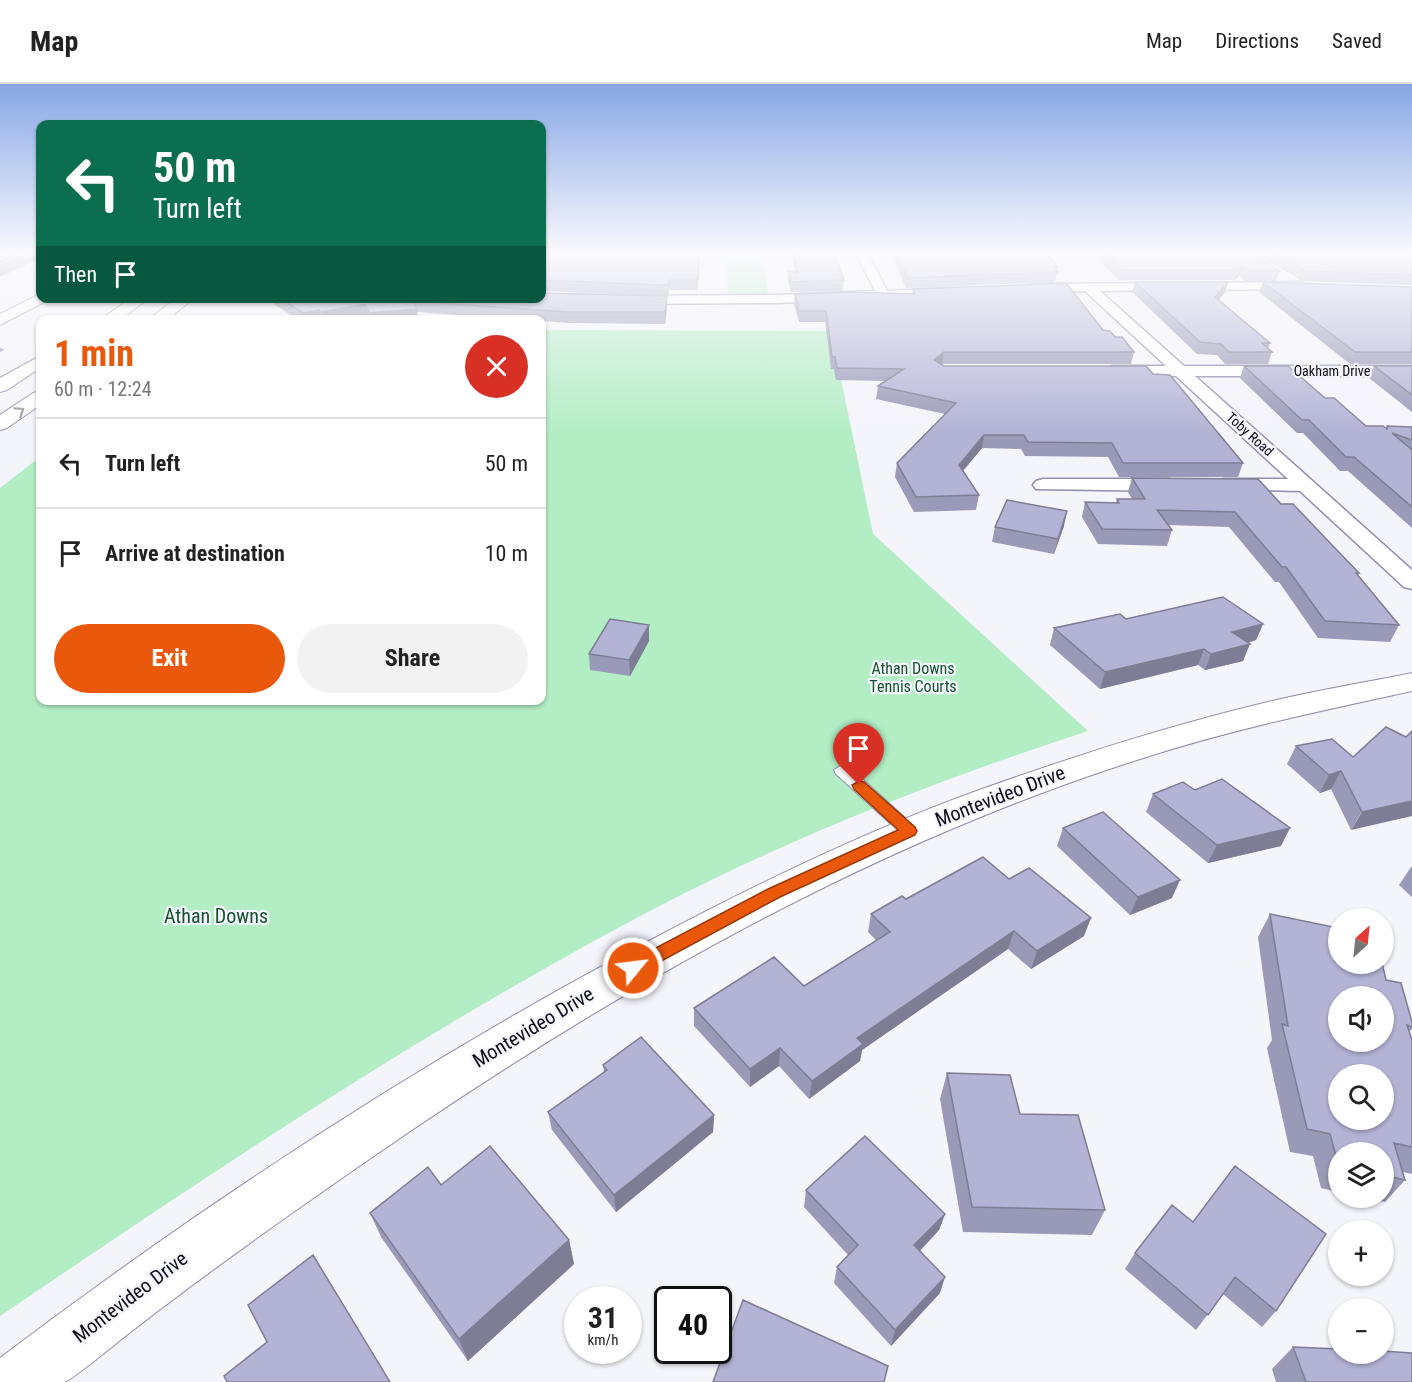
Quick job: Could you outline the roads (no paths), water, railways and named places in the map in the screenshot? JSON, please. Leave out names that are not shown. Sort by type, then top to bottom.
[{"type":"main road","points":[[0,386],[36,364]]},
{"type":"main road","points":[[0,424],[36,401]]},
{"type":"main road","name":"Montevideo Drive","points":[[18,1382],[225,1227],[471,1064],[706,928],[774,893],[909,831],[1041,779],[1171,737],[1278,708],[1412,682]]},
{"type":"street","name":"Toby Road","points":[[1119,315],[1412,582]]},
{"type":"street","name":"Oakham Drive","points":[[1092,371],[1412,371]]},
{"type":"street","points":[[1043,485],[1306,485]]},
{"type":"lane","points":[[842,770],[909,831]]},
{"type":"park label","name":"Athan Downs Tennis Courts","points":[[913,677]]},
{"type":"park label","name":"Athan Downs","points":[[216,916]]}]
